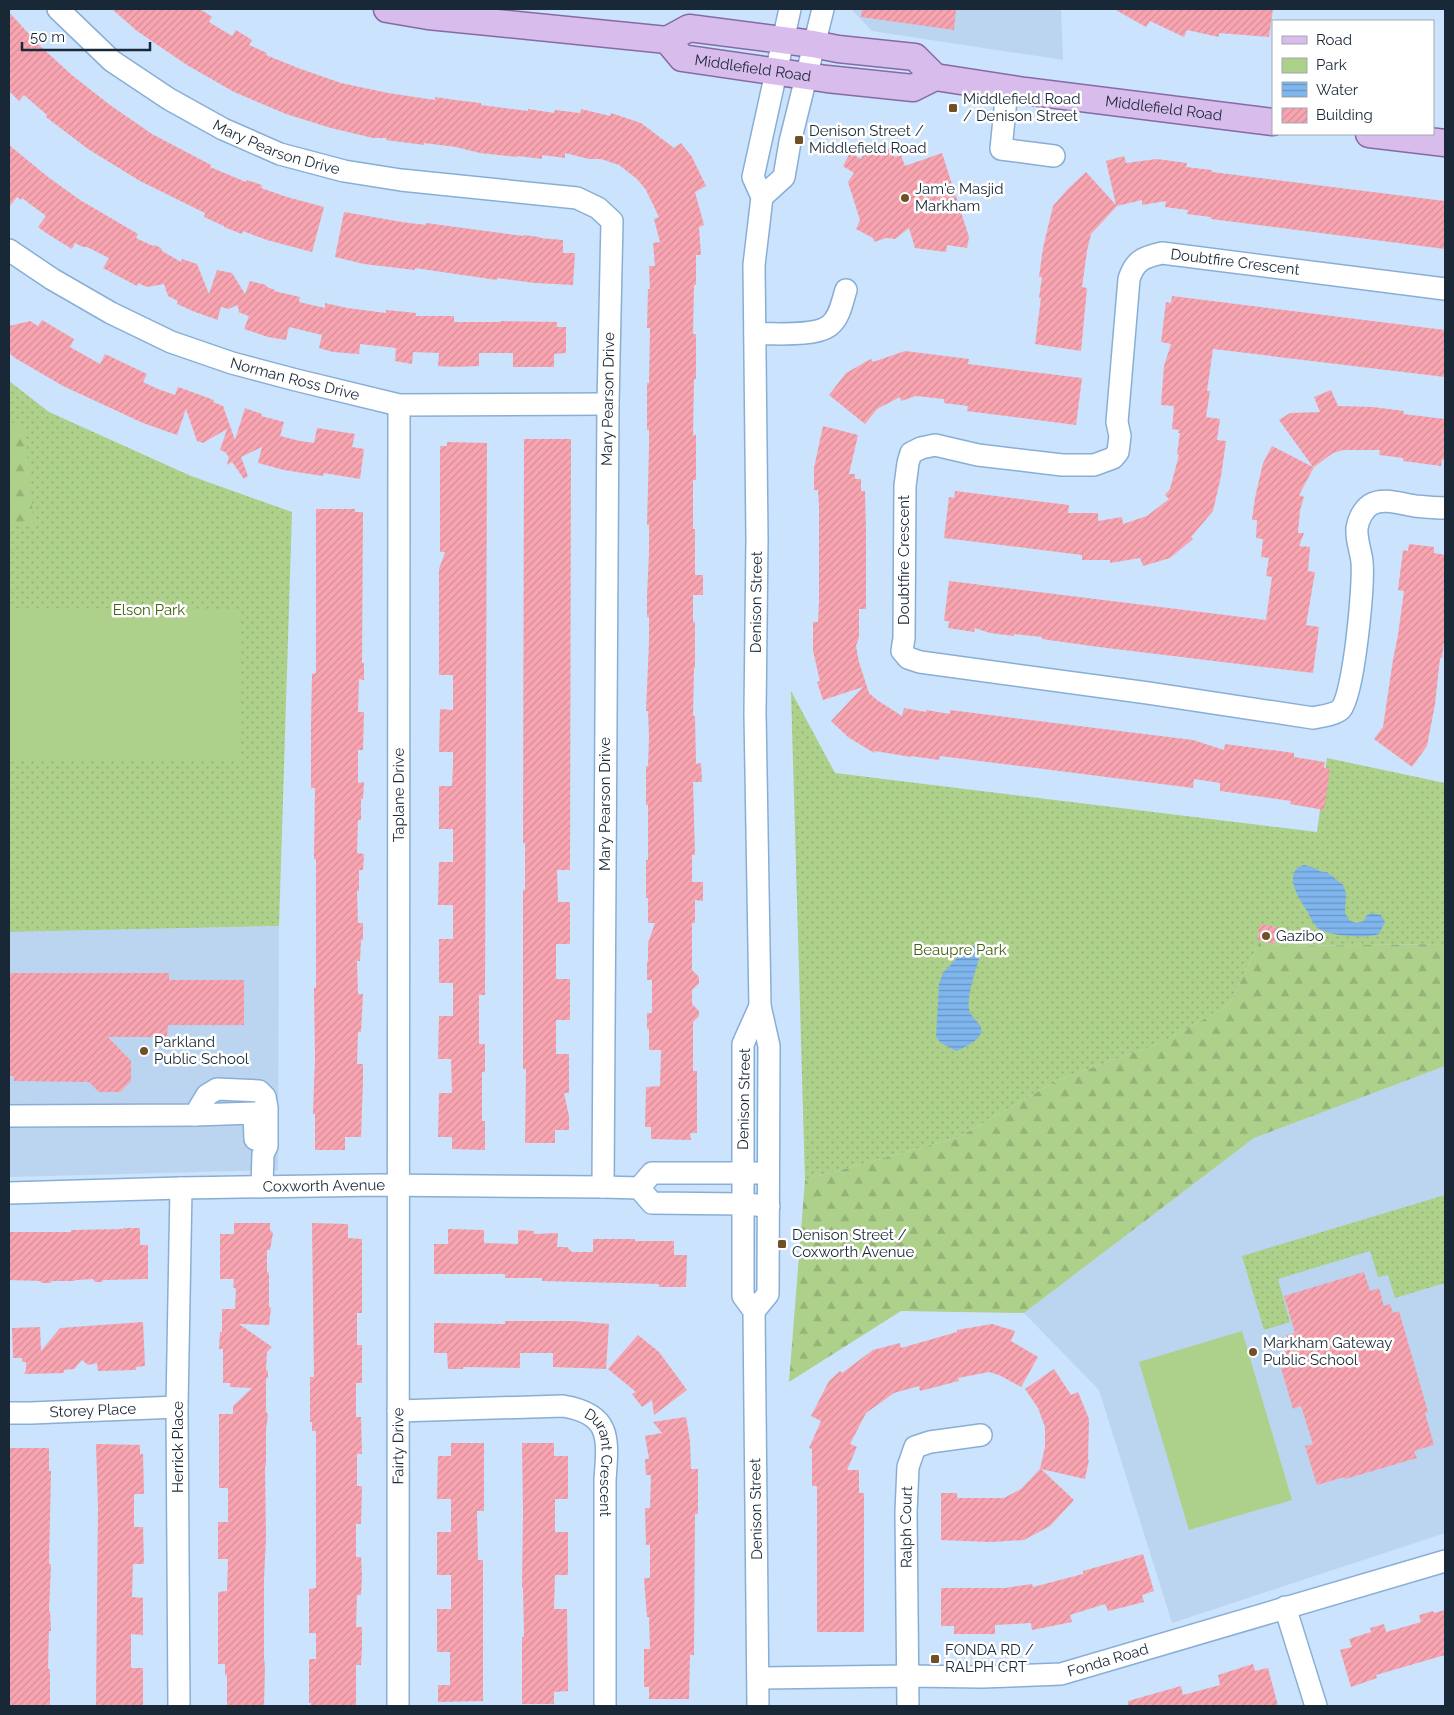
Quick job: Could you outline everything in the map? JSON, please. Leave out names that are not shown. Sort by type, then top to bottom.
[{"type":"main road","points":[[387,9],[428,16],[667,40]]},
{"type":"main road","name":"Middlefield Road","points":[[935,77],[913,88],[775,72],[682,58],[667,40],[689,28],[838,49],[915,57],[935,77],[1007,89],[1272,122]]},
{"type":"main road","points":[[1377,135],[1445,143]]},
{"type":"street","name":"Mary Pearson Drive","points":[[58,9],[112,60],[169,99],[223,129],[280,154],[344,172],[401,180],[577,198],[598,208],[612,221],[608,404],[603,1187]]},
{"type":"street","name":"Denison Street","points":[[754,1311],[768,1294],[769,1206],[768,1046],[760,1006],[755,713],[757,538],[754,265],[762,197],[753,176],[790,9]]},
{"type":"street","points":[[762,197],[784,177],[790,142],[823,9]]},
{"type":"street","points":[[1007,89],[1001,149],[1054,156]]},
{"type":"street","name":"Norman Ross Drive","points":[[9,250],[52,279],[111,313],[171,342],[232,363],[399,405],[608,404]]},
{"type":"street","name":"Doubtfire Crescent","points":[[1445,290],[1162,253],[1141,259],[1132,270],[1129,279],[1117,422],[1120,436],[1118,452],[1113,458],[1094,465],[1062,465],[978,455],[935,445],[921,448],[911,453],[905,486],[904,638],[902,651],[908,658],[920,662],[1148,693],[1312,718],[1340,711],[1344,704],[1353,672],[1362,561],[1358,546],[1357,527],[1362,513],[1371,504],[1380,502],[1445,508]]},
{"type":"street","points":[[755,334],[816,332],[823,329],[830,325],[839,313],[846,290]]},
{"type":"street","name":"Taplane Drive","points":[[398,1185],[399,405]]},
{"type":"street","name":"Denison Street","points":[[758,1706],[754,1311],[743,1296],[743,1173],[744,1044],[760,1006]]},
{"type":"street","points":[[9,1116],[194,1115],[207,1095],[217,1089],[259,1091],[265,1098],[267,1108],[267,1146],[263,1154],[262,1186]]},
{"type":"street","points":[[768,1173],[652,1173],[639,1188],[652,1202],[769,1206]]},
{"type":"street","name":"Coxworth Avenue","points":[[9,1193],[262,1186],[398,1185],[639,1188]]},
{"type":"street","name":"Fairty Drive","points":[[398,1185],[398,1706]]},
{"type":"street","name":"Herrick Place","points":[[179,1706],[177,1407],[181,1188]]},
{"type":"street","name":"Durant Crescent","points":[[398,1411],[563,1406],[578,1409],[592,1416],[604,1428],[608,1449],[605,1480],[605,1706]]},
{"type":"street","name":"Storey Place","points":[[9,1412],[31,1414],[177,1407]]},
{"type":"street","name":"Ralph Court","points":[[908,1676],[906,1512],[908,1466],[915,1447],[930,1442],[981,1435]]},
{"type":"street","name":"Fonda Road","points":[[758,1678],[908,1676],[982,1678],[1061,1674],[1445,1560]]},
{"type":"street","points":[[1285,1607],[1316,1706]]},
{"type":"street","points":[[908,1676],[908,1706]]},
{"type":"shaded area","points":[[851,9],[1061,9],[1063,60],[872,31]]},
{"type":"shaded area","name":"Parkland Public School","points":[[279,926],[278,1170],[9,1177],[9,932]]},
{"type":"shaded area","name":"Markham Gateway Public School","points":[[1445,1066],[1445,1533],[1172,1623],[1099,1390],[1024,1313],[1254,1138]]},
{"type":"green space","name":"Elson Park","points":[[9,381],[49,412],[191,476],[292,512],[279,926],[9,932]]},
{"type":"green space","points":[[9,421],[25,430],[34,527],[9,524]]},
{"type":"green space","points":[[9,608],[241,609],[240,760],[9,759]]},
{"type":"green space","name":"Beaupre Park","points":[[791,691],[835,773],[1317,832],[1327,758],[1445,783],[1445,944],[1280,946],[1260,941],[1229,1005],[1161,1043],[1058,1080],[959,1137],[805,1180]]},
{"type":"green space","points":[[1260,941],[1280,946],[1445,944],[1445,1066],[1254,1138],[1024,1313],[901,1311],[789,1382],[805,1180],[959,1137],[1058,1080],[1161,1043],[1229,1005]]},
{"type":"green space","points":[[1445,1195],[1445,1283],[1395,1298],[1388,1275],[1378,1277],[1370,1251],[1278,1279],[1290,1322],[1264,1330],[1242,1256]]},
{"type":"green space","points":[[1242,1331],[1292,1500],[1189,1530],[1139,1362]]},
{"type":"water","points":[[1304,865],[1327,872],[1343,885],[1346,893],[1345,913],[1349,920],[1356,923],[1364,921],[1366,916],[1371,913],[1381,915],[1385,922],[1379,934],[1373,936],[1347,936],[1330,933],[1318,928],[1300,900],[1294,886],[1294,874],[1297,869]]},
{"type":"water","points":[[969,945],[975,946],[980,956],[972,984],[969,1007],[970,1013],[981,1027],[981,1033],[974,1041],[956,1051],[941,1043],[936,1037],[939,984],[943,973]]},
{"type":"building","points":[[112,9],[200,9],[212,17],[209,22],[232,36],[236,30],[252,40],[249,45],[267,53],[266,55],[341,83],[388,93],[435,100],[435,97],[528,111],[528,109],[554,113],[555,110],[580,113],[581,109],[610,116],[611,113],[641,123],[674,148],[681,143],[692,157],[706,186],[695,192],[704,225],[699,227],[701,255],[696,255],[696,285],[694,285],[693,334],[696,334],[696,379],[694,379],[693,435],[696,435],[696,480],[693,480],[693,529],[695,529],[695,575],[703,575],[703,595],[693,595],[695,668],[693,716],[695,716],[696,764],[701,763],[702,782],[693,782],[695,855],[692,855],[692,882],[703,882],[703,901],[695,900],[695,923],[692,923],[692,970],[699,977],[699,983],[692,990],[692,1004],[699,1011],[699,1016],[693,1022],[693,1071],[697,1071],[697,1133],[690,1133],[691,1140],[651,1139],[651,1127],[645,1127],[646,1087],[660,1086],[661,1050],[649,1050],[649,1029],[647,1029],[647,1013],[652,1013],[652,980],[647,980],[648,943],[655,923],[648,923],[648,898],[646,898],[648,805],[646,805],[646,766],[648,766],[649,737],[648,711],[646,711],[649,641],[649,617],[647,617],[649,430],[647,430],[647,383],[649,383],[650,328],[647,328],[648,289],[650,289],[649,266],[655,266],[653,243],[660,242],[654,219],[659,217],[646,190],[637,179],[619,165],[601,159],[589,159],[565,153],[565,158],[542,155],[542,159],[517,157],[480,153],[456,147],[386,140],[387,138],[373,138],[331,128],[286,114],[234,92],[187,65],[137,31]]},
{"type":"building","points":[[862,9],[956,9],[954,30],[861,17]]},
{"type":"building","points":[[1114,9],[1273,9],[1269,37],[1219,33],[1219,37],[1187,30],[1184,37],[1150,21],[1146,27]]},
{"type":"building","points":[[9,12],[39,45],[73,76],[152,134],[211,165],[210,167],[246,182],[247,180],[262,185],[261,188],[324,207],[312,252],[267,240],[243,231],[242,234],[204,217],[205,213],[140,181],[88,149],[46,117],[47,115],[24,95],[19,101],[9,91]]},
{"type":"building","name":"Jam'e Masjid Markham","points":[[880,144],[891,150],[894,157],[901,155],[905,166],[942,153],[969,237],[967,248],[947,245],[946,252],[915,248],[909,228],[895,239],[886,238],[874,242],[873,238],[856,229],[860,220],[848,182],[854,173],[843,166],[850,153],[861,159],[866,148]]},
{"type":"building","points":[[9,145],[80,200],[138,234],[136,238],[161,248],[162,251],[181,262],[182,259],[197,264],[209,294],[217,270],[232,273],[245,294],[250,281],[266,285],[274,291],[300,297],[299,302],[325,308],[325,303],[386,313],[386,310],[416,313],[416,316],[454,316],[454,322],[557,322],[557,327],[566,327],[566,353],[554,354],[554,367],[513,367],[513,353],[479,353],[479,366],[455,367],[438,366],[439,353],[413,352],[412,364],[395,361],[396,348],[360,344],[359,354],[333,352],[319,348],[322,335],[289,327],[286,340],[268,337],[244,329],[249,316],[238,312],[237,305],[229,309],[221,307],[218,320],[195,312],[177,304],[178,301],[168,296],[164,284],[147,287],[138,283],[137,286],[103,268],[109,258],[75,243],[72,249],[46,233],[38,227],[46,216],[22,198],[21,200],[17,197],[9,207]]},
{"type":"building","points":[[1124,156],[1126,163],[1157,159],[1187,163],[1186,167],[1212,170],[1212,172],[1445,201],[1445,249],[1211,219],[1211,217],[1187,214],[1188,210],[1165,207],[1166,201],[1142,205],[1142,200],[1117,206],[1091,234],[1082,287],[1087,288],[1081,351],[1035,344],[1041,298],[1039,298],[1042,277],[1039,277],[1043,248],[1053,206],[1086,172],[1116,205],[1106,161]]},
{"type":"building","points":[[344,212],[402,222],[426,225],[426,223],[563,240],[563,253],[575,253],[573,285],[497,278],[497,280],[415,268],[415,270],[364,264],[335,257]]},
{"type":"building","points":[[1172,296],[1445,330],[1445,377],[1213,349],[1207,391],[1210,391],[1206,417],[1220,419],[1217,440],[1226,441],[1221,476],[1213,511],[1191,537],[1193,539],[1170,558],[1143,566],[1140,558],[1110,563],[1110,560],[1082,560],[1082,555],[944,538],[949,497],[954,498],[955,491],[1069,505],[1068,513],[1098,513],[1098,521],[1122,517],[1123,524],[1147,516],[1169,499],[1165,495],[1170,489],[1179,455],[1177,454],[1180,433],[1178,433],[1179,430],[1172,429],[1174,406],[1161,405],[1164,366],[1171,344],[1161,342],[1166,302],[1171,303]]},
{"type":"building","points":[[42,320],[74,339],[70,347],[100,364],[105,354],[147,374],[143,382],[158,389],[175,395],[178,387],[214,400],[213,402],[223,406],[235,440],[245,408],[262,414],[261,416],[284,422],[280,436],[300,441],[314,443],[317,428],[355,434],[352,447],[364,449],[360,479],[324,473],[323,476],[284,470],[258,463],[262,447],[241,457],[248,476],[244,479],[232,462],[227,465],[229,457],[220,450],[227,429],[203,443],[197,441],[186,409],[177,435],[143,423],[63,386],[9,353],[9,326],[30,321],[38,326]]},
{"type":"building","points":[[905,351],[969,359],[968,364],[1082,378],[1076,425],[967,411],[968,406],[944,403],[944,399],[916,396],[901,401],[900,397],[877,409],[865,424],[829,395],[846,373],[871,359],[873,362]]},
{"type":"building","points":[[1331,390],[1338,406],[1373,407],[1404,411],[1403,414],[1445,419],[1445,460],[1442,459],[1441,466],[1403,461],[1403,458],[1379,455],[1380,450],[1343,450],[1333,453],[1314,467],[1299,495],[1304,497],[1300,510],[1298,533],[1304,533],[1299,546],[1310,547],[1308,571],[1315,572],[1306,625],[1319,627],[1313,673],[1099,647],[1042,639],[1042,637],[990,633],[975,628],[974,632],[948,628],[949,621],[944,621],[949,581],[1266,620],[1272,577],[1266,576],[1269,558],[1261,557],[1263,539],[1256,538],[1257,520],[1252,520],[1263,463],[1272,446],[1313,467],[1279,420],[1290,413],[1320,412],[1314,397]]},
{"type":"building","points":[[823,426],[858,435],[849,474],[855,474],[855,479],[861,479],[861,491],[865,491],[866,609],[859,609],[859,637],[856,646],[869,693],[877,700],[902,716],[904,708],[950,714],[950,710],[1193,740],[1224,750],[1225,744],[1294,753],[1294,757],[1325,762],[1324,768],[1330,769],[1324,810],[1290,804],[1291,801],[1220,791],[1220,783],[1194,779],[1193,788],[940,756],[939,760],[875,751],[874,753],[848,737],[831,721],[863,687],[823,700],[817,682],[820,681],[813,651],[813,622],[818,622],[819,601],[819,507],[818,490],[814,490],[814,468]]},
{"type":"building","points":[[524,439],[571,439],[570,870],[557,870],[558,902],[570,902],[570,944],[556,944],[556,979],[570,979],[570,1020],[556,1020],[556,1054],[569,1054],[569,1093],[564,1093],[569,1116],[569,1130],[555,1130],[555,1143],[525,1143],[526,1069],[523,1069],[523,890],[525,890],[525,843],[523,843]]},
{"type":"building","points":[[447,442],[487,443],[485,995],[479,995],[479,1044],[485,1044],[485,1072],[482,1072],[482,1121],[485,1121],[485,1150],[452,1149],[452,1137],[438,1137],[439,1093],[452,1093],[451,1059],[438,1059],[439,1016],[453,1016],[453,983],[439,983],[439,939],[453,939],[453,905],[438,905],[439,862],[453,862],[453,829],[439,829],[439,786],[452,786],[453,765],[453,752],[439,752],[440,709],[453,710],[453,675],[439,675],[439,569],[445,552],[440,552],[440,446],[447,446]]},
{"type":"building","points":[[316,509],[355,509],[355,512],[363,512],[362,663],[364,663],[364,680],[359,679],[358,712],[364,712],[363,750],[358,750],[358,783],[364,782],[363,799],[361,799],[361,820],[358,820],[357,853],[364,854],[363,870],[359,870],[359,891],[357,891],[358,923],[363,923],[363,940],[361,940],[360,961],[357,961],[358,994],[363,994],[361,1032],[358,1032],[357,1064],[363,1064],[363,1081],[361,1137],[345,1137],[345,1150],[315,1150],[315,1114],[313,1114],[315,1059],[314,988],[316,988],[316,859],[314,859],[315,788],[311,788],[311,723],[312,674],[316,673]]},
{"type":"building","points":[[1409,544],[1434,547],[1434,553],[1445,555],[1445,634],[1442,658],[1440,658],[1435,704],[1427,746],[1412,767],[1374,739],[1383,727],[1404,591],[1398,590],[1403,550],[1408,551]]},
{"type":"building","name":"Gazibo","points":[[1260,924],[1277,927],[1274,944],[1257,940]]},
{"type":"building","points":[[9,973],[169,973],[169,980],[244,980],[244,1025],[168,1025],[167,1037],[108,1037],[131,1061],[131,1081],[120,1092],[99,1092],[89,1082],[14,1081],[14,1076],[9,1076]]},
{"type":"building","points":[[234,1223],[270,1223],[270,1230],[273,1233],[270,1250],[267,1250],[269,1307],[271,1308],[269,1325],[239,1324],[272,1347],[267,1352],[266,1370],[268,1371],[266,1379],[266,1412],[268,1414],[265,1466],[264,1706],[227,1706],[225,1664],[218,1664],[218,1592],[227,1591],[228,1559],[218,1559],[218,1522],[228,1522],[228,1488],[219,1488],[219,1414],[233,1414],[233,1406],[252,1388],[230,1387],[230,1383],[223,1383],[223,1349],[219,1349],[220,1332],[222,1332],[222,1309],[235,1309],[236,1289],[233,1287],[234,1279],[220,1279],[220,1234],[234,1234]]},
{"type":"building","points":[[312,1223],[348,1224],[348,1238],[362,1239],[362,1313],[357,1313],[357,1345],[362,1345],[362,1383],[356,1383],[356,1417],[361,1417],[362,1454],[357,1454],[357,1486],[362,1486],[361,1524],[356,1524],[356,1557],[361,1557],[362,1576],[361,1595],[357,1595],[356,1627],[362,1627],[362,1648],[361,1665],[356,1665],[356,1706],[311,1706],[311,1703],[309,1703],[309,1659],[316,1659],[316,1633],[309,1633],[309,1589],[316,1588],[316,1431],[312,1431],[312,1422],[310,1422],[310,1377],[314,1377]]},
{"type":"building","points":[[140,1228],[140,1245],[148,1245],[148,1279],[103,1280],[102,1282],[95,1282],[93,1279],[52,1281],[50,1283],[9,1280],[9,1232],[71,1232],[71,1230]]},
{"type":"building","points":[[448,1229],[484,1230],[484,1243],[518,1244],[518,1230],[534,1231],[534,1234],[558,1233],[557,1247],[567,1247],[572,1252],[593,1252],[593,1239],[674,1241],[674,1255],[687,1255],[686,1287],[659,1287],[659,1284],[542,1281],[542,1278],[505,1278],[505,1274],[434,1274],[434,1244],[448,1244]]},
{"type":"building","points":[[1364,1272],[1370,1291],[1379,1288],[1384,1306],[1390,1304],[1393,1313],[1399,1311],[1428,1412],[1425,1413],[1434,1445],[1414,1451],[1417,1458],[1345,1479],[1344,1477],[1317,1485],[1305,1446],[1313,1444],[1301,1406],[1293,1409],[1281,1368],[1289,1365],[1283,1345],[1289,1344],[1286,1335],[1295,1333],[1284,1296]]},
{"type":"building","points":[[505,1321],[573,1321],[609,1324],[606,1369],[553,1367],[553,1353],[520,1353],[520,1368],[463,1367],[463,1369],[448,1369],[447,1353],[434,1353],[434,1323],[505,1324]]},
{"type":"building","points":[[143,1322],[145,1366],[136,1367],[136,1370],[98,1371],[97,1363],[88,1365],[82,1360],[74,1369],[64,1370],[64,1373],[24,1374],[26,1362],[22,1362],[22,1358],[13,1358],[12,1328],[40,1327],[41,1351],[60,1328]]},
{"type":"building","points":[[992,1324],[1015,1331],[1011,1341],[1038,1357],[1021,1387],[999,1375],[989,1372],[958,1378],[959,1381],[920,1391],[919,1386],[894,1393],[866,1413],[850,1444],[857,1447],[847,1470],[859,1470],[859,1493],[864,1493],[864,1632],[817,1632],[817,1486],[812,1486],[812,1449],[809,1448],[821,1421],[811,1416],[829,1381],[840,1371],[842,1373],[873,1350],[900,1343],[901,1348],[957,1332],[957,1330]]},
{"type":"building","points":[[638,1335],[659,1352],[687,1390],[654,1415],[652,1400],[642,1407],[632,1394],[636,1392],[608,1369]]},
{"type":"building","points":[[1054,1369],[1071,1395],[1078,1392],[1089,1419],[1089,1460],[1085,1479],[1041,1469],[1074,1500],[1050,1526],[1024,1540],[991,1542],[941,1540],[941,1493],[957,1493],[957,1498],[1004,1498],[1021,1489],[1040,1469],[1045,1447],[1045,1427],[1038,1408],[1025,1389]]},
{"type":"building","points":[[686,1417],[690,1441],[691,1469],[698,1469],[698,1514],[695,1514],[694,1655],[690,1655],[689,1699],[649,1699],[649,1687],[644,1687],[644,1649],[650,1649],[649,1617],[647,1617],[644,1578],[650,1578],[650,1545],[646,1545],[645,1508],[650,1508],[651,1475],[646,1475],[645,1459],[649,1459],[645,1436],[662,1433],[653,1422]]},
{"type":"building","points":[[451,1443],[484,1443],[484,1511],[477,1511],[478,1560],[483,1560],[483,1701],[438,1702],[438,1685],[450,1685],[450,1652],[437,1652],[437,1609],[451,1609],[451,1575],[437,1575],[437,1532],[451,1532],[451,1499],[437,1499],[438,1456],[451,1456]]},
{"type":"building","points":[[522,1443],[554,1443],[554,1456],[568,1456],[568,1499],[555,1499],[555,1532],[568,1532],[568,1575],[555,1575],[554,1609],[567,1609],[568,1691],[554,1692],[554,1704],[522,1704],[522,1637],[524,1637]]},
{"type":"building","points":[[96,1444],[140,1445],[140,1454],[143,1454],[144,1494],[134,1494],[134,1527],[143,1527],[144,1564],[133,1564],[132,1597],[143,1598],[143,1635],[131,1634],[131,1668],[143,1668],[143,1705],[96,1706],[98,1507]]},
{"type":"building","points":[[9,1448],[49,1448],[49,1471],[51,1471],[49,1564],[51,1564],[49,1611],[51,1631],[49,1631],[50,1705],[48,1706],[9,1706]]},
{"type":"building","points":[[1143,1554],[1154,1591],[1142,1595],[1144,1602],[1108,1611],[1105,1604],[1070,1615],[1072,1622],[1032,1630],[1031,1623],[995,1625],[995,1634],[954,1634],[954,1626],[941,1626],[941,1588],[1005,1588],[1032,1584],[1033,1587],[1083,1574],[1083,1571]]},
{"type":"building","points":[[1445,1610],[1445,1655],[1376,1675],[1377,1678],[1351,1687],[1340,1650],[1352,1647],[1349,1639],[1371,1632],[1370,1628],[1384,1624],[1386,1632],[1421,1622],[1419,1615]]},
{"type":"building","points":[[1253,1664],[1255,1671],[1268,1668],[1278,1706],[1128,1706],[1128,1701],[1181,1686],[1183,1695],[1220,1685],[1218,1675]]},
{"type":"place","name":"Middlefield Road / Denison Street","points":[[953,108]]},
{"type":"place","name":"Denison Street / Middlefield Road","points":[[799,140]]},
{"type":"place","name":"Jam'e Masjid Markham","points":[[905,198]]},
{"type":"place","name":"Gazibo","points":[[1266,936]]},
{"type":"place","name":"Parkland Public School","points":[[144,1051]]},
{"type":"place","name":"Denison Street / Coxworth Avenue","points":[[782,1244]]},
{"type":"place","name":"Markham Gateway Public School","points":[[1253,1352]]},
{"type":"place","name":"FONDA RD / RALPH CRT","points":[[935,1659]]}]
